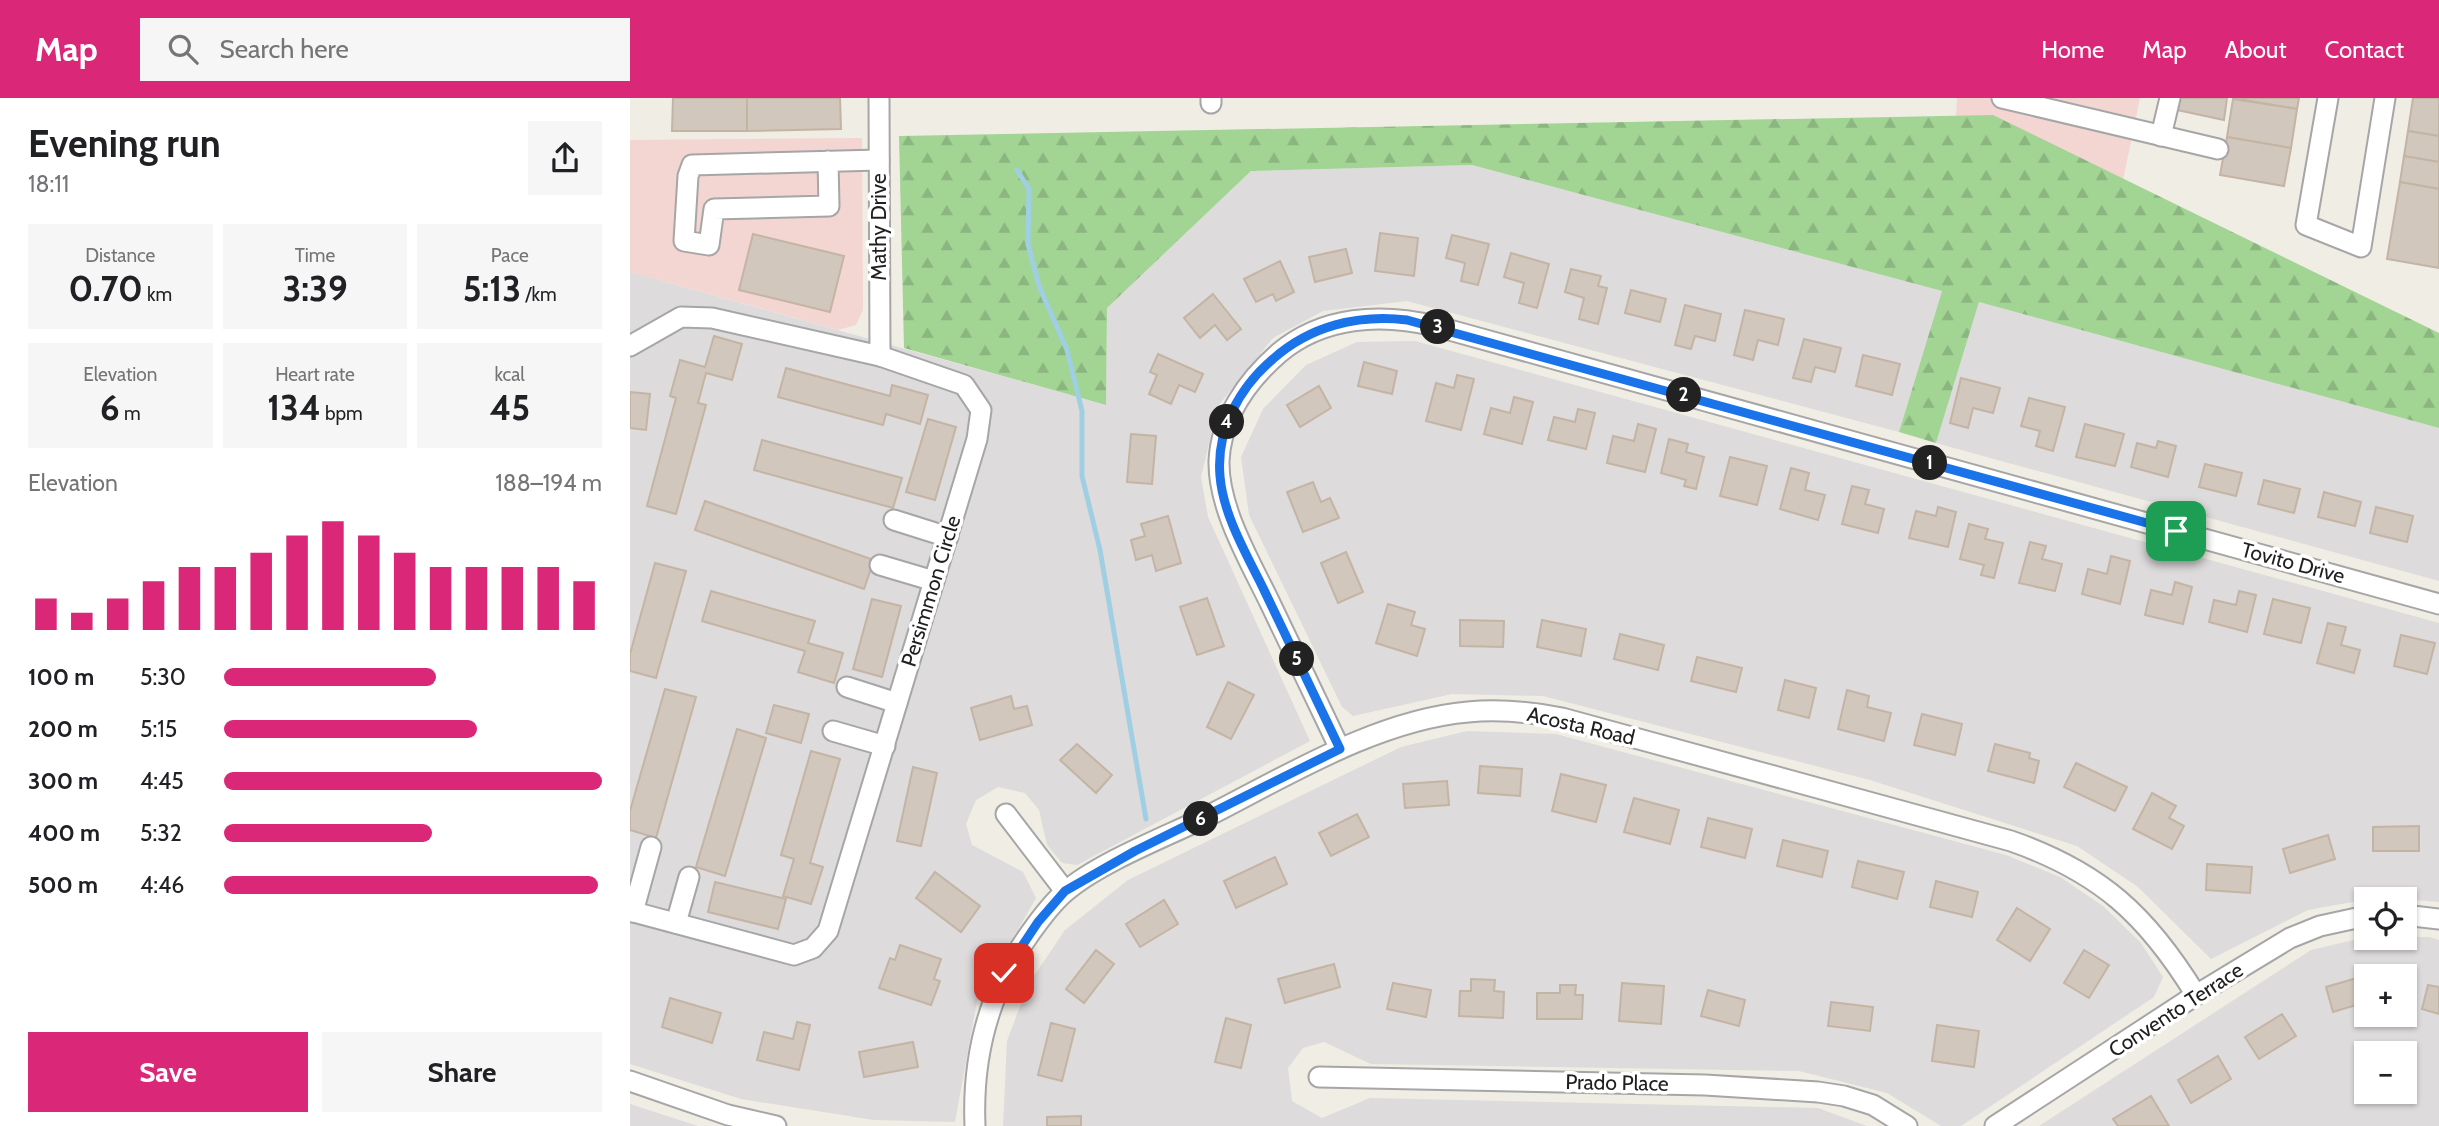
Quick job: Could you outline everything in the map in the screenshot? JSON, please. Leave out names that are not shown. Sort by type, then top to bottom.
[{"type":"street","name":"Mathy Drive","points":[[879,98],[880,356]]},
{"type":"street","points":[[2002,98],[2218,149]]},
{"type":"street","points":[[2161,136],[2170,98]]},
{"type":"street","points":[[2328,98],[2306,225],[2361,247],[2385,98]]},
{"type":"street","points":[[828,161],[829,205],[714,209],[709,245],[684,241],[688,176],[692,165],[828,161],[879,160]]},
{"type":"street","name":"Persimmon Circle","points":[[630,346],[681,317],[712,318],[880,356],[964,385],[981,410],[977,439],[828,931],[813,948],[794,955],[632,912]]},
{"type":"street","name":"Tovito Drive","points":[[1340,749],[1233,523],[1224,501],[1219,461],[1229,415],[1265,366],[1305,336],[1327,327],[1362,319],[1399,319],[1435,326],[2439,604]]},
{"type":"street","points":[[894,520],[948,537]]},
{"type":"street","points":[[880,565],[934,581]]},
{"type":"street","points":[[847,687],[897,703]]},
{"type":"street","name":"Acosta Road","points":[[975,1126],[978,1056],[993,998],[1019,948],[1065,891],[1125,856],[1340,749],[1401,726],[1443,715],[1490,710],[1537,713],[2011,841],[2067,864],[2115,895],[2141,919],[2168,952],[2196,995]]},
{"type":"street","points":[[833,731],[885,746]]},
{"type":"street","points":[[1006,814],[1065,891]]},
{"type":"street","points":[[632,912],[651,847]]},
{"type":"street","points":[[676,923],[689,877]]},
{"type":"street","points":[[2417,916],[2439,919]]},
{"type":"street","name":"Convento Terrace","points":[[1995,1126],[2196,995],[2302,932],[2354,919]]},
{"type":"street","name":"Prado Place","points":[[1319,1077],[1705,1085],[1818,1092],[1873,1105],[1906,1126]]},
{"type":"street","points":[[630,1080],[728,1115],[776,1126]]},
{"type":"shaded area","points":[[1957,98],[2140,98],[2123,180],[1956,116]]},
{"type":"shaded area","points":[[862,138],[863,310],[856,325],[838,330],[630,272],[630,140]]},
{"type":"shaded area","points":[[1472,165],[1942,291],[1899,432],[1407,301],[1323,311],[1273,338],[1218,406],[1201,477],[1208,517],[1310,741],[1077,865],[1062,863],[1047,845],[1039,810],[1025,793],[998,787],[976,800],[966,824],[972,845],[1023,872],[1036,898],[977,1001],[955,1122],[874,1120],[741,1099],[630,1064],[630,272],[1106,405],[1107,308],[1251,171]]},
{"type":"shaded area","points":[[1979,302],[2439,428],[2439,581],[1936,443]]},
{"type":"shaded area","points":[[1415,341],[2439,623],[2439,902],[2417,900],[2417,887],[2354,887],[2354,902],[2308,910],[2211,959],[2138,887],[2077,846],[1870,780],[1543,696],[1452,694],[1353,716],[1342,707],[1249,515],[1241,457],[1263,409],[1306,365],[1357,342]]},
{"type":"shaded area","points":[[1467,731],[1556,734],[2006,855],[2060,877],[2103,906],[2141,943],[2163,977],[2154,997],[1961,1126],[1941,1126],[1887,1093],[1799,1071],[1371,1064],[1324,1042],[1303,1048],[1288,1068],[1292,1101],[1322,1118],[1370,1098],[1818,1108],[1867,1126],[1003,1126],[1007,1041],[1028,985],[1065,930],[1128,880],[1401,747]]},
{"type":"shaded area","points":[[2417,937],[2439,940],[2439,1126],[2039,1126],[2311,950],[2354,940],[2354,950],[2417,950]]},
{"type":"shaded area","points":[[630,1104],[698,1126],[630,1126]]},
{"type":"green space","points":[[1993,115],[2439,333],[2439,428],[1979,302],[1936,443],[1899,432],[1942,291],[1472,165],[1251,171],[1107,308],[1106,405],[904,348],[899,136]]},
{"type":"building","points":[[673,98],[747,98],[747,131],[672,131]]},
{"type":"building","points":[[747,98],[840,98],[841,129],[747,131]]},
{"type":"building","points":[[2180,98],[2227,98],[2224,120],[2177,110]]},
{"type":"building","points":[[2233,98],[2299,98],[2297,109]]},
{"type":"building","points":[[2413,98],[2439,98],[2439,136],[2408,131]]},
{"type":"building","points":[[2233,99],[2297,109],[2291,148],[2227,137]]},
{"type":"building","points":[[2408,131],[2439,136],[2439,162],[2404,156]]},
{"type":"building","points":[[2227,137],[2291,148],[2284,186],[2220,175]]},
{"type":"building","points":[[2404,156],[2439,162],[2439,189],[2400,182]]},
{"type":"building","points":[[2400,182],[2439,189],[2439,268],[2387,259]]},
{"type":"building","points":[[1380,233],[1418,238],[1414,276],[1375,271]]},
{"type":"building","points":[[753,234],[844,256],[830,312],[739,290]]},
{"type":"building","points":[[1452,235],[1489,244],[1478,285],[1461,281],[1465,263],[1446,258]]},
{"type":"building","points":[[1346,249],[1352,273],[1315,282],[1309,257]]},
{"type":"building","points":[[1511,253],[1549,264],[1537,308],[1519,303],[1524,283],[1504,277]]},
{"type":"building","points":[[1280,261],[1294,292],[1276,301],[1273,294],[1256,302],[1244,279]]},
{"type":"building","points":[[1571,269],[1601,276],[1598,286],[1607,288],[1598,324],[1579,319],[1584,298],[1565,292]]},
{"type":"building","points":[[1631,290],[1666,299],[1660,322],[1625,313]]},
{"type":"building","points":[[1213,294],[1241,329],[1227,340],[1215,325],[1200,338],[1184,318]]},
{"type":"building","points":[[1685,305],[1721,314],[1715,341],[1695,336],[1691,349],[1675,345]]},
{"type":"building","points":[[1745,310],[1784,319],[1778,345],[1758,340],[1753,360],[1734,355]]},
{"type":"building","points":[[714,336],[742,344],[732,380],[706,373],[698,403],[706,405],[676,514],[647,506],[676,398],[670,396],[680,360],[705,367]]},
{"type":"building","points":[[1804,339],[1841,348],[1835,372],[1815,367],[1811,382],[1793,378]]},
{"type":"building","points":[[1158,354],[1203,374],[1195,392],[1179,385],[1171,404],[1149,394],[1157,375],[1150,372]]},
{"type":"building","points":[[1863,355],[1900,364],[1892,395],[1856,386]]},
{"type":"building","points":[[1364,362],[1397,371],[1392,394],[1358,386]]},
{"type":"building","points":[[786,368],[890,396],[892,385],[928,395],[920,424],[886,414],[883,425],[778,397]]},
{"type":"building","points":[[1457,375],[1474,379],[1461,430],[1426,421],[1436,383],[1454,388]]},
{"type":"building","points":[[1961,378],[2000,388],[1993,413],[1973,408],[1968,428],[1950,423]]},
{"type":"building","points":[[1319,386],[1331,408],[1300,427],[1287,405]]},
{"type":"building","points":[[630,392],[650,394],[646,430],[630,428]]},
{"type":"building","points":[[1514,397],[1533,402],[1522,444],[1484,434],[1491,408],[1510,413]]},
{"type":"building","points":[[2029,398],[2065,407],[2053,451],[2036,446],[2040,431],[2021,426]]},
{"type":"building","points":[[1578,409],[1595,413],[1586,449],[1548,440],[1554,417],[1575,422]]},
{"type":"building","points":[[928,419],[956,427],[935,500],[906,492]]},
{"type":"building","points":[[1638,424],[1656,429],[1645,472],[1607,463],[1613,436],[1634,441]]},
{"type":"building","points":[[2085,424],[2124,434],[2115,466],[2076,457]]},
{"type":"building","points":[[1131,434],[1156,436],[1152,484],[1127,482]]},
{"type":"building","points":[[1669,439],[1688,444],[1686,452],[1704,457],[1696,489],[1684,486],[1686,480],[1661,473]]},
{"type":"building","points":[[762,440],[902,478],[893,508],[754,470]]},
{"type":"building","points":[[2158,441],[2176,446],[2168,477],[2131,467],[2137,443],[2156,448]]},
{"type":"building","points":[[1730,457],[1767,466],[1757,505],[1720,496]]},
{"type":"building","points":[[2205,464],[2242,473],[2236,496],[2199,487]]},
{"type":"building","points":[[1791,468],[1809,473],[1805,490],[1825,495],[1818,520],[1780,509]]},
{"type":"building","points":[[2264,480],[2300,489],[2294,513],[2258,504]]},
{"type":"building","points":[[1313,482],[1321,502],[1330,498],[1339,518],[1303,532],[1287,492]]},
{"type":"building","points":[[1852,486],[1869,490],[1865,504],[1884,509],[1878,533],[1842,524]]},
{"type":"building","points":[[2324,492],[2361,502],[2355,526],[2318,517]]},
{"type":"building","points":[[705,501],[874,560],[864,589],[695,530]]},
{"type":"building","points":[[1938,507],[1956,512],[1948,547],[1909,538],[1916,511],[1936,516]]},
{"type":"building","points":[[2376,507],[2413,516],[2407,542],[2370,533]]},
{"type":"building","points":[[1168,516],[1181,563],[1156,571],[1152,555],[1136,560],[1131,540],[1145,536],[1141,524]]},
{"type":"building","points":[[1969,524],[1988,529],[1985,539],[2003,543],[1994,578],[1981,575],[1984,565],[1960,559]]},
{"type":"building","points":[[2030,542],[2046,546],[2042,559],[2062,564],[2055,591],[2019,583]]},
{"type":"building","points":[[1346,552],[1363,592],[1338,603],[1321,563]]},
{"type":"building","points":[[2111,556],[2130,561],[2120,604],[2082,594],[2088,569],[2107,574]]},
{"type":"building","points":[[655,563],[686,571],[656,678],[630,671],[630,654]]},
{"type":"building","points":[[2175,582],[2192,587],[2183,624],[2145,615],[2151,590],[2172,595]]},
{"type":"building","points":[[711,591],[815,621],[808,643],[843,653],[834,683],[798,672],[805,651],[702,621]]},
{"type":"building","points":[[2239,591],[2256,595],[2247,632],[2209,622],[2214,600],[2236,605]]},
{"type":"building","points":[[1207,598],[1224,646],[1197,655],[1180,607]]},
{"type":"building","points":[[872,599],[901,606],[882,677],[853,669]]},
{"type":"building","points":[[2273,599],[2310,608],[2301,643],[2264,634]]},
{"type":"building","points":[[1388,604],[1415,612],[1411,625],[1425,629],[1417,656],[1376,643]]},
{"type":"building","points":[[1460,620],[1504,621],[1503,647],[1460,646]]},
{"type":"building","points":[[1542,620],[1586,629],[1581,656],[1537,647]]},
{"type":"building","points":[[2328,623],[2346,627],[2341,645],[2360,650],[2354,673],[2317,663]]},
{"type":"building","points":[[1620,634],[1664,645],[1658,670],[1614,659]]},
{"type":"building","points":[[2401,635],[2435,643],[2427,674],[2394,666]]},
{"type":"building","points":[[1697,657],[1742,668],[1736,692],[1691,681]]},
{"type":"building","points":[[1785,680],[1816,688],[1809,718],[1778,710]]},
{"type":"building","points":[[1228,682],[1254,695],[1231,739],[1207,727]]},
{"type":"building","points":[[665,689],[696,697],[656,838],[630,830],[630,811]]},
{"type":"building","points":[[1847,690],[1869,696],[1867,707],[1891,713],[1884,741],[1838,729]]},
{"type":"building","points":[[1011,696],[1014,709],[1027,706],[1032,725],[980,740],[971,708]]},
{"type":"building","points":[[774,705],[809,714],[801,743],[766,733]]},
{"type":"building","points":[[1922,714],[1962,724],[1955,755],[1914,745]]},
{"type":"building","points":[[737,729],[766,738],[725,876],[696,867]]},
{"type":"building","points":[[1077,744],[1112,775],[1096,793],[1060,760]]},
{"type":"building","points":[[1995,744],[2030,753],[2029,758],[2039,761],[2034,783],[1988,771]]},
{"type":"building","points":[[811,751],[840,759],[810,863],[823,867],[811,904],[783,896],[794,859],[781,855]]},
{"type":"building","points":[[2076,763],[2127,787],[2115,811],[2064,787]]},
{"type":"building","points":[[1480,766],[1522,769],[1520,796],[1478,793]]},
{"type":"building","points":[[913,767],[937,773],[921,846],[897,841]]},
{"type":"building","points":[[1561,774],[1606,785],[1596,822],[1552,811]]},
{"type":"building","points":[[1447,781],[1449,805],[1405,808],[1403,784]]},
{"type":"building","points":[[2152,793],[2176,806],[2169,818],[2184,826],[2172,849],[2133,829]]},
{"type":"building","points":[[1634,798],[1679,810],[1670,844],[1624,832]]},
{"type":"building","points":[[1357,814],[1369,837],[1331,856],[1319,833]]},
{"type":"building","points":[[1708,818],[1752,829],[1745,858],[1701,847]]},
{"type":"building","points":[[2419,826],[2419,851],[2373,851],[2373,827]]},
{"type":"building","points":[[2328,835],[2335,859],[2290,873],[2283,849]]},
{"type":"building","points":[[1783,840],[1828,851],[1822,877],[1777,866]]},
{"type":"building","points":[[1275,857],[1287,884],[1236,908],[1224,881]]},
{"type":"building","points":[[1858,861],[1904,872],[1897,899],[1852,887]]},
{"type":"building","points":[[2207,864],[2252,867],[2250,893],[2206,890]]},
{"type":"building","points":[[935,872],[980,906],[961,932],[916,898]]},
{"type":"building","points":[[1936,881],[1978,892],[1972,917],[1930,907]]},
{"type":"building","points":[[715,882],[786,899],[778,929],[708,912]]},
{"type":"building","points":[[1164,900],[1178,924],[1140,947],[1126,924]]},
{"type":"building","points":[[2017,908],[2050,929],[2030,961],[1997,940]]},
{"type":"building","points":[[900,945],[941,959],[934,979],[940,981],[931,1005],[879,988],[890,958],[895,960]]},
{"type":"building","points":[[1096,950],[1114,964],[1084,1003],[1066,989]]},
{"type":"building","points":[[2084,950],[2109,965],[2089,998],[2064,983]]},
{"type":"building","points":[[1334,964],[1340,987],[1285,1003],[1278,979]]},
{"type":"building","points":[[1471,979],[1495,980],[1494,991],[1504,992],[1503,1018],[1459,1016],[1460,991],[1471,991]]},
{"type":"building","points":[[2354,979],[2354,1006],[2333,1012],[2326,987]]},
{"type":"building","points":[[1393,983],[1431,990],[1426,1017],[1387,1009]]},
{"type":"building","points":[[1622,983],[1664,986],[1661,1024],[1619,1021]]},
{"type":"building","points":[[1560,985],[1576,985],[1575,995],[1583,995],[1582,1019],[1537,1019],[1537,993],[1560,993]]},
{"type":"building","points":[[2428,985],[2439,987],[2439,1014],[2422,1009]]},
{"type":"building","points":[[1708,990],[1745,1000],[1739,1026],[1701,1016]]},
{"type":"building","points":[[670,998],[721,1013],[712,1043],[662,1027]]},
{"type":"building","points":[[1831,1002],[1873,1007],[1870,1031],[1828,1026]]},
{"type":"building","points":[[2282,1014],[2296,1036],[2259,1059],[2245,1037]]},
{"type":"building","points":[[1226,1018],[1251,1025],[1241,1068],[1215,1062]]},
{"type":"building","points":[[797,1022],[810,1025],[799,1070],[757,1060],[764,1032],[793,1039]]},
{"type":"building","points":[[1051,1023],[1075,1029],[1062,1081],[1038,1075]]},
{"type":"building","points":[[1937,1025],[1979,1031],[1974,1067],[1932,1061]]},
{"type":"building","points":[[913,1042],[918,1067],[864,1077],[859,1052]]},
{"type":"building","points":[[2218,1056],[2231,1079],[2191,1103],[2178,1080]]},
{"type":"building","points":[[2151,1096],[2169,1126],[2118,1126],[2113,1119]]},
{"type":"building","points":[[1081,1116],[1081,1126],[1047,1126],[1047,1117]]},
{"type":"waterway","points":[[1017,170],[1029,189],[1028,244],[1039,286],[1067,350],[1082,411],[1082,476],[1100,550],[1146,819]]},
{"type":"route","points":[[1004,973],[1038,922],[1065,891],[1135,851],[1340,749],[1224,501],[1219,461],[1229,415],[1242,394],[1265,366],[1282,351],[1305,336],[1327,327],[1371,318],[1392,318],[1435,326],[2176,531]]}]
